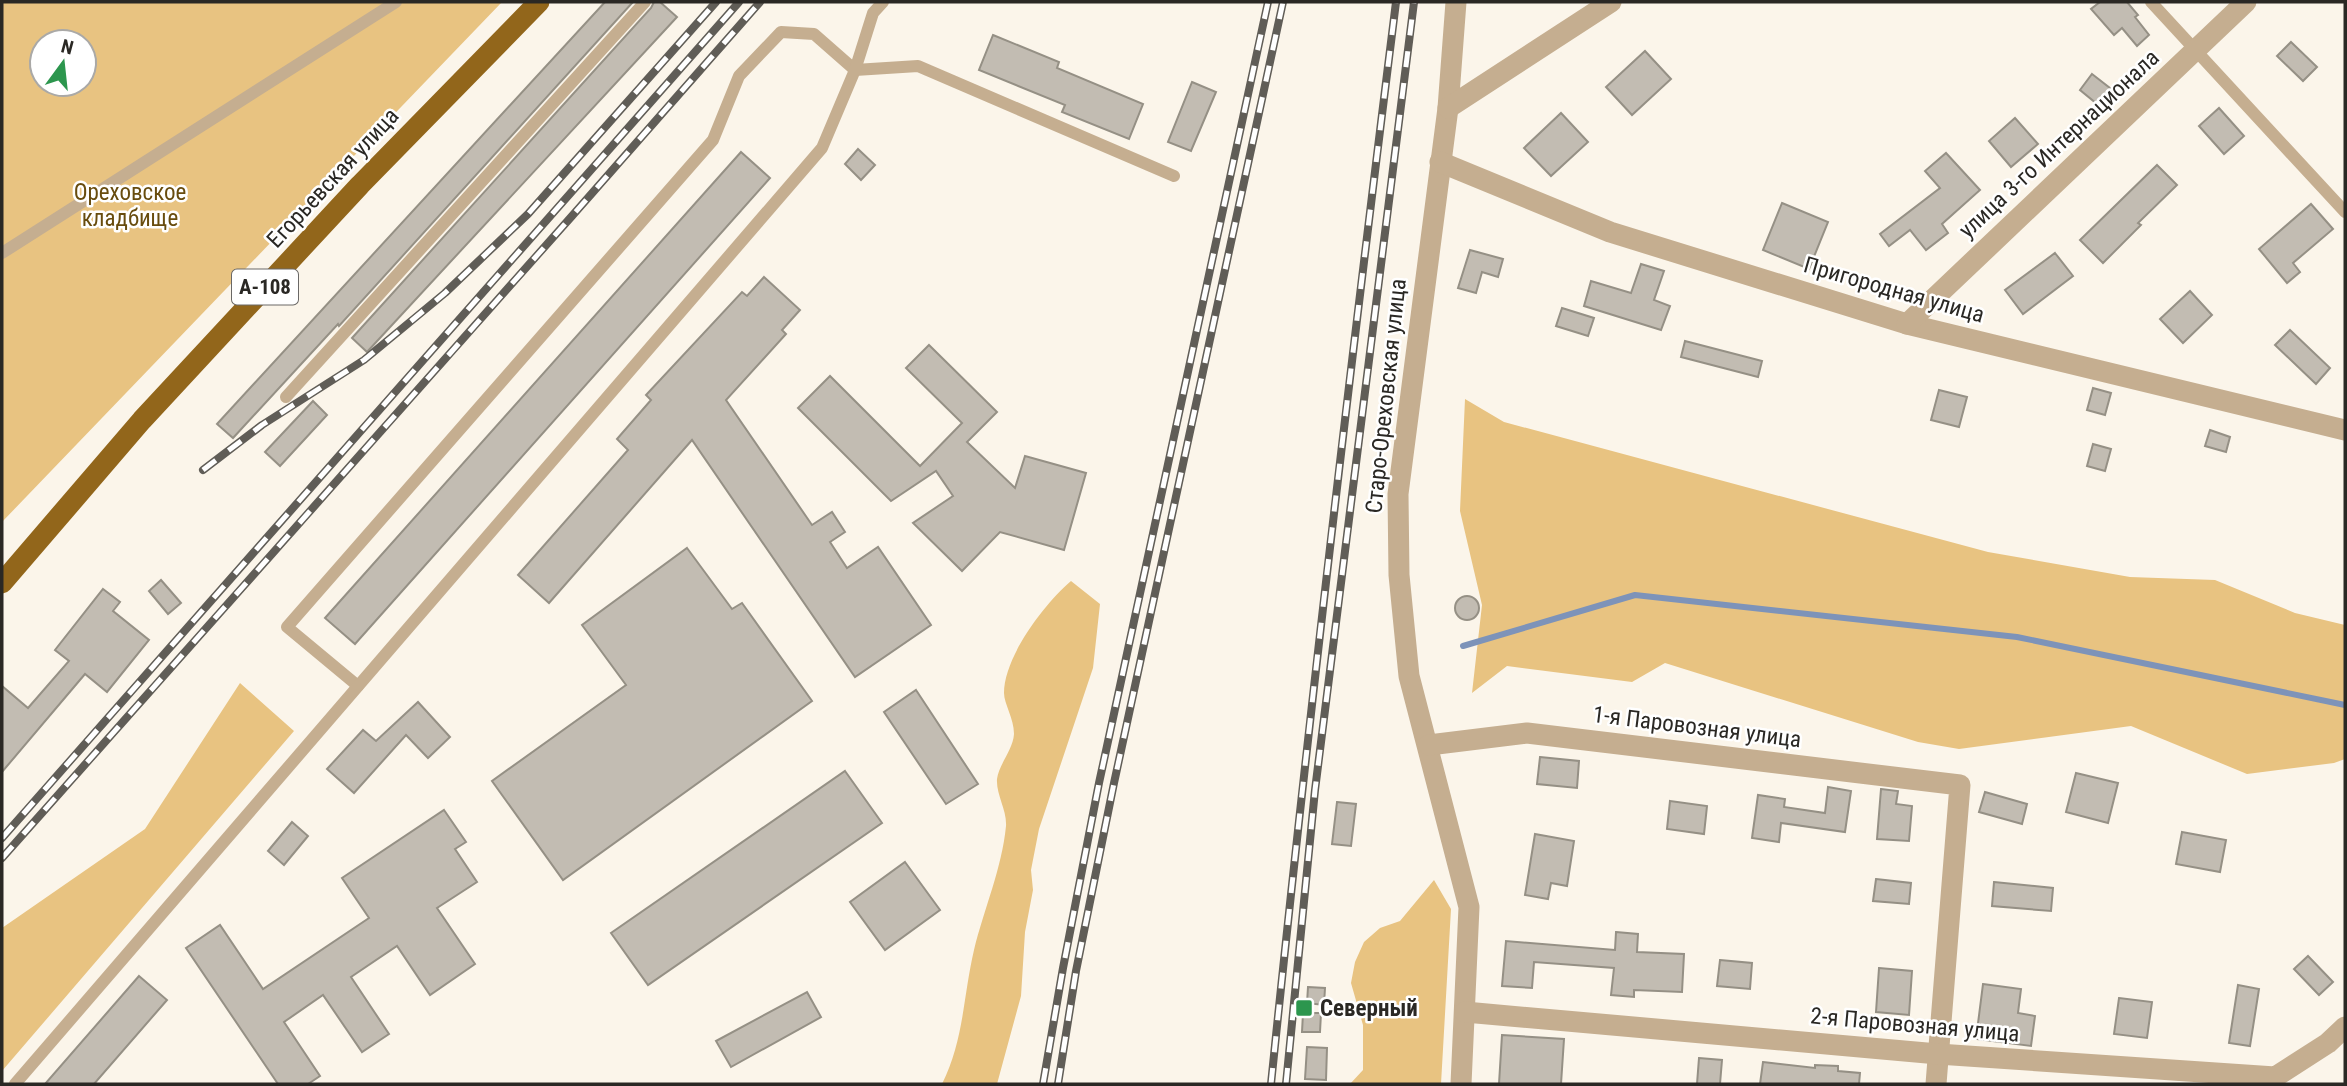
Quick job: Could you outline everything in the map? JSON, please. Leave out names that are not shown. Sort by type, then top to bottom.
[{"type":"highway","name":"Егорьевская улица","points":[[2,583],[161,400],[360,185],[539,2]]},
{"type":"street","name":"Старо-Ореховская улица","points":[[1456,2],[1448,108],[1398,494],[1399,575],[1409,676],[1469,907],[1461,1084]]},
{"type":"street","points":[[1448,108],[1611,2]]},
{"type":"street","name":"улица 3-го Интернационала","points":[[1907,324],[2246,2]]},
{"type":"street","name":"Пригородная улица","points":[[1440,162],[1610,232],[1907,324],[2344,427]]},
{"type":"street","name":"1-я Паровозная улица","points":[[1429,745],[1527,733],[1960,785],[1938,1054]]},
{"type":"street","name":"2-я Паровозная улица","points":[[1465,1012],[2276,1081],[2328,1043],[2345,1027]]},
{"type":"street","points":[[1936,1084],[1938,1054]]},
{"type":"lane","points":[[2,253],[396,2]]},
{"type":"lane","points":[[286,397],[645,2]]},
{"type":"lane","points":[[15,1084],[822,148],[855,70],[873,13],[883,2]]},
{"type":"lane","points":[[2151,2],[2345,212]]},
{"type":"lane","points":[[358,686],[286,627],[713,141],[738,76],[782,32],[814,34],[855,70],[918,66],[1174,176]]},
{"type":"green space","name":"Ореховское кладбище","points":[[2,2],[502,2],[2,522]]},
{"type":"green space","points":[[1465,399],[1504,422],[1988,552],[2130,577],[2215,580],[2295,613],[2345,625],[2345,759],[2334,763],[2247,774],[2131,726],[1959,749],[1918,742],[1665,663],[1632,682],[1507,666],[1472,693],[1482,605],[1460,511]]},
{"type":"green space","points":[[1071,581],[1100,604],[1093,668],[1039,829],[1031,870],[1033,890],[1025,932],[1021,996],[997,1084],[942,1084],[955,1051],[970,967],[1004,842],[1006,820],[997,779],[1014,734],[1004,697],[1006,679],[1027,632],[1049,603]]},
{"type":"green space","points":[[240,683],[294,731],[2,1071],[2,928],[145,829]]},
{"type":"green space","points":[[1434,880],[1451,909],[1441,1084],[1350,1084],[1363,1070],[1363,1025],[1351,983],[1355,962],[1364,942],[1380,928],[1400,921]]},
{"type":"building","points":[[605,2],[633,2],[339,326],[338,324],[233,438],[217,424]]},
{"type":"building","points":[[654,2],[660,2],[677,17],[367,352],[352,338]]},
{"type":"building","points":[[2100,2],[2127,2],[2149,35],[2137,46],[2122,28],[2114,35],[2091,9]]},
{"type":"building","points":[[993,35],[1059,62],[1057,68],[1143,104],[1129,139],[1062,112],[1065,105],[979,70]]},
{"type":"building","points":[[2291,42],[2317,67],[2303,81],[2277,56]]},
{"type":"building","points":[[1645,51],[1671,79],[1632,115],[1606,87]]},
{"type":"building","points":[[2092,74],[2115,92],[2102,108],[2080,90]]},
{"type":"building","points":[[1192,82],[1216,92],[1191,151],[1168,142]]},
{"type":"building","points":[[2219,108],[2244,136],[2224,154],[2199,126]]},
{"type":"building","points":[[1561,113],[1588,142],[1551,176],[1524,148]]},
{"type":"building","points":[[2015,118],[2038,144],[2011,167],[1989,141]]},
{"type":"building","points":[[858,149],[875,165],[861,180],[845,164]]},
{"type":"building","points":[[741,152],[770,178],[355,644],[325,618]]},
{"type":"building","points":[[1946,153],[1980,190],[1942,224],[1948,233],[1926,250],[1910,230],[1889,246],[1880,234],[1940,188],[1925,171]]},
{"type":"building","points":[[2157,165],[2177,185],[2138,223],[2141,225],[2103,263],[2080,240]]},
{"type":"building","points":[[1782,203],[1828,222],[1809,269],[1763,250]]},
{"type":"building","points":[[2311,204],[2333,229],[2293,263],[2300,272],[2287,283],[2259,249]]},
{"type":"building","points":[[1470,250],[1503,259],[1498,277],[1482,272],[1476,293],[1458,288]]},
{"type":"building","points":[[2055,253],[2073,276],[2023,314],[2005,290]]},
{"type":"building","points":[[1641,264],[1664,271],[1654,300],[1670,306],[1661,330],[1584,306],[1591,281],[1631,293]]},
{"type":"building","points":[[764,277],[800,310],[782,330],[786,334],[726,400],[812,525],[832,512],[845,532],[830,542],[847,568],[878,547],[931,625],[855,677],[692,440],[549,603],[518,575],[628,450],[617,439],[651,400],[646,395],[742,292],[747,296]]},
{"type":"building","points":[[2190,291],[2212,315],[2183,343],[2160,319]]},
{"type":"building","points":[[1562,308],[1594,318],[1588,336],[1556,326]]},
{"type":"building","points":[[2290,330],[2330,368],[2316,384],[2275,345]]},
{"type":"building","points":[[1685,341],[1762,361],[1758,377],[1681,357]]},
{"type":"building","points":[[929,345],[997,412],[967,442],[1015,488],[1025,456],[1086,473],[1064,550],[1000,532],[962,571],[913,523],[953,496],[936,471],[891,501],[798,408],[830,376],[920,466],[962,423],[906,368]]},
{"type":"building","points":[[2093,388],[2111,393],[2105,415],[2087,410]]},
{"type":"building","points":[[1939,390],[1967,397],[1959,427],[1931,420]]},
{"type":"building","points":[[313,401],[327,415],[280,466],[265,452]]},
{"type":"building","points":[[2210,430],[2230,437],[2226,452],[2205,446]]},
{"type":"building","points":[[2093,444],[2111,449],[2105,471],[2087,466]]},
{"type":"building","points":[[687,548],[732,609],[742,603],[812,701],[563,880],[492,781],[626,685],[582,625]]},
{"type":"building","points":[[161,580],[181,603],[168,614],[149,591]]},
{"type":"building","points":[[103,589],[120,602],[113,611],[149,640],[107,692],[85,674],[2,772],[2,686],[28,708],[69,661],[55,650]]},
{"type":"building","points":[[1467,596],[1475,600],[1479,608],[1475,616],[1467,620],[1459,616],[1455,608],[1459,600]]},
{"type":"building","points":[[916,690],[978,784],[946,804],[884,712]]},
{"type":"building","points":[[418,702],[450,737],[428,758],[406,735],[354,793],[327,769],[363,730],[376,741]]},
{"type":"building","points":[[1540,757],[1579,761],[1577,788],[1537,784]]},
{"type":"building","points":[[845,771],[882,823],[648,985],[611,933]]},
{"type":"building","points":[[2076,773],[2118,783],[2108,823],[2066,812]]},
{"type":"building","points":[[1828,787],[1851,791],[1845,832],[1781,823],[1779,842],[1752,838],[1758,795],[1785,799],[1784,807],[1825,813]]},
{"type":"building","points":[[1881,789],[1898,791],[1896,804],[1912,806],[1909,841],[1877,839]]},
{"type":"building","points":[[1985,792],[2027,804],[2022,824],[1979,812]]},
{"type":"building","points":[[1670,801],[1707,806],[1704,834],[1667,829]]},
{"type":"building","points":[[1337,802],[1356,804],[1351,846],[1332,844]]},
{"type":"building","points":[[444,810],[466,842],[455,849],[477,882],[437,908],[475,964],[430,995],[397,946],[351,977],[389,1034],[362,1052],[323,995],[284,1022],[320,1076],[308,1084],[278,1084],[186,948],[220,925],[263,989],[369,918],[342,878]]},
{"type":"building","points":[[292,822],[308,836],[284,865],[268,851]]},
{"type":"building","points":[[2182,832],[2226,840],[2220,872],[2176,864]]},
{"type":"building","points":[[1535,834],[1574,841],[1567,886],[1551,883],[1548,899],[1525,895]]},
{"type":"building","points":[[905,862],[940,910],[885,950],[850,902]]},
{"type":"building","points":[[1876,879],[1911,883],[1909,904],[1873,901]]},
{"type":"building","points":[[1994,882],[2053,888],[2051,911],[1992,906]]},
{"type":"building","points":[[1616,932],[1638,934],[1637,952],[1684,954],[1682,992],[1634,990],[1634,997],[1611,995],[1614,968],[1534,962],[1532,988],[1502,986],[1506,941],[1615,950]]},
{"type":"building","points":[[2308,956],[2333,982],[2319,995],[2294,969]]},
{"type":"building","points":[[1720,960],[1752,963],[1750,989],[1717,986]]},
{"type":"building","points":[[1879,968],[1912,971],[1909,1015],[1876,1012]]},
{"type":"building","points":[[139,976],[167,1000],[94,1084],[45,1084]]},
{"type":"building","points":[[1983,984],[2021,989],[2018,1013],[2035,1016],[2031,1046],[1976,1039]]},
{"type":"building","points":[[2238,985],[2259,989],[2250,1046],[2229,1043]]},
{"type":"building","points":[[1308,987],[1325,988],[1324,1005],[1307,1003]]},
{"type":"building","points":[[807,992],[821,1017],[731,1067],[716,1041]]},
{"type":"building","points":[[2119,998],[2152,1002],[2147,1038],[2114,1034]]},
{"type":"building","points":[[1303,1013],[1321,1013],[1320,1032],[1302,1032]]},
{"type":"building","points":[[1502,1035],[1564,1039],[1561,1084],[1499,1084]]},
{"type":"building","points":[[1307,1047],[1327,1048],[1326,1080],[1305,1079]]},
{"type":"building","points":[[1699,1058],[1722,1060],[1720,1084],[1697,1084]]},
{"type":"building","points":[[1763,1062],[1815,1068],[1815,1065],[1838,1066],[1838,1071],[1860,1073],[1859,1084],[1760,1084]]},
{"type":"waterway","points":[[1463,646],[1635,595],[2017,637],[2345,705]]},
{"type":"railway","points":[[203,470],[262,425],[364,360],[445,293],[528,214],[716,2]]},
{"type":"railway","points":[[2,838],[739,2]]},
{"type":"railway","points":[[2,858],[760,2]]},
{"type":"railway","points":[[1043,1084],[1099,783],[1268,2]]},
{"type":"railway","points":[[1058,1084],[1076,971],[1114,783],[1283,2]]},
{"type":"railway","points":[[1271,1084],[1330,543],[1396,2]]},
{"type":"railway","points":[[1286,1084],[1315,790],[1414,2]]},
{"type":"place","name":"Северный","points":[[1304,1008]]}]
